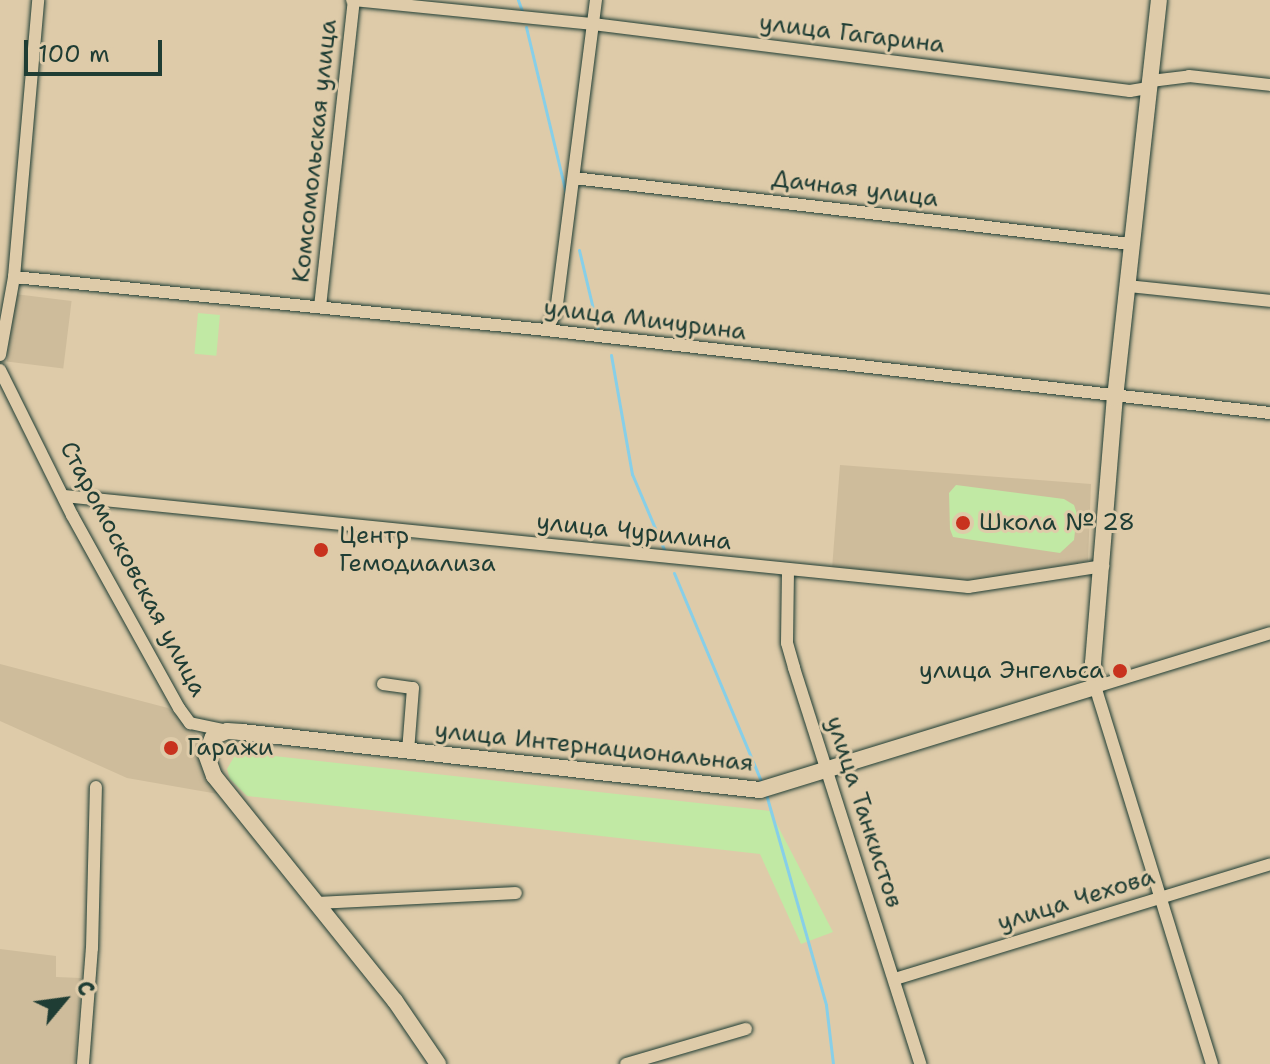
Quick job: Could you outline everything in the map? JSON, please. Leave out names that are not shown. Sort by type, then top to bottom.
[{"type":"main road","points":[[1095,687],[1093,663],[1115,398],[1159,0]]},
{"type":"main road","name":"улица Интернациональная","points":[[227,731],[760,790],[1095,687]]},
{"type":"main road","points":[[227,731],[213,737],[207,748],[206,754],[214,776],[395,1001],[438,1064]]},
{"type":"street","points":[[0,355],[14,277],[38,0]]},
{"type":"street","name":"улица Гагарина","points":[[354,0],[593,24],[1130,91],[1147,88],[1151,81],[1189,76],[1270,85]]},
{"type":"street","name":"Комсомольская улица","points":[[320,307],[354,0]]},
{"type":"street","points":[[546,330],[556,312],[596,0]]},
{"type":"street","name":"Дачная улица","points":[[574,178],[1131,244]]},
{"type":"street","name":"улица Мичурина","points":[[14,277],[546,330],[1115,398],[1270,413]]},
{"type":"street","points":[[1128,286],[1270,301]]},
{"type":"street","name":"Старомосковская улица","points":[[0,370],[64,496],[179,708],[190,723],[227,731]]},
{"type":"street","name":"улица Чурилина","points":[[64,496],[968,587],[1103,566]]},
{"type":"street","name":"улица Танкистов","points":[[788,571],[787,643],[920,1064]]},
{"type":"street","name":"улица Интернациональная","points":[[1095,687],[1270,633]]},
{"type":"street","points":[[383,684],[413,688],[408,751]]},
{"type":"street","points":[[1095,687],[1212,1064]]},
{"type":"street","points":[[83,1064],[92,948],[96,787]]},
{"type":"street","name":"улица Чехова","points":[[895,979],[1270,864]]},
{"type":"street","points":[[318,903],[516,893]]},
{"type":"street","points":[[626,1064],[746,1029]]},
{"type":"shaded area","points":[[15,294],[72,301],[63,368],[7,361]]},
{"type":"shaded area","name":"Школа № 28","points":[[840,465],[1091,484],[1088,561],[973,581],[832,569]]},
{"type":"shaded area","points":[[0,664],[168,708],[203,740],[198,754],[204,773],[218,794],[127,778],[0,721]]},
{"type":"shaded area","points":[[0,949],[56,956],[56,977],[81,978],[75,1064],[0,1064]]},
{"type":"green space","points":[[198,313],[220,315],[216,356],[194,354]]},
{"type":"green space","points":[[956,485],[1064,499],[1074,505],[1077,514],[1074,540],[1060,553],[953,537],[949,493]]},
{"type":"green space","points":[[247,753],[770,811],[833,932],[801,944],[760,854],[247,796],[230,779],[227,769],[234,757]]},
{"type":"waterway","points":[[518,0],[522,11]]},
{"type":"waterway","points":[[526,27],[566,194]]},
{"type":"waterway","points":[[579,250],[598,330]]},
{"type":"waterway","points":[[611,355],[632,474],[666,554]]},
{"type":"waterway","points":[[674,573],[761,781]]},
{"type":"waterway","points":[[766,794],[826,1005],[833,1064]]},
{"type":"place","name":"Школа № 28","points":[[963,523]]},
{"type":"place","name":"Центр Гемодиализа","points":[[321,550]]},
{"type":"place","name":"улица Энгельса","points":[[1120,671]]},
{"type":"place","name":"Гаражи","points":[[171,748]]}]
